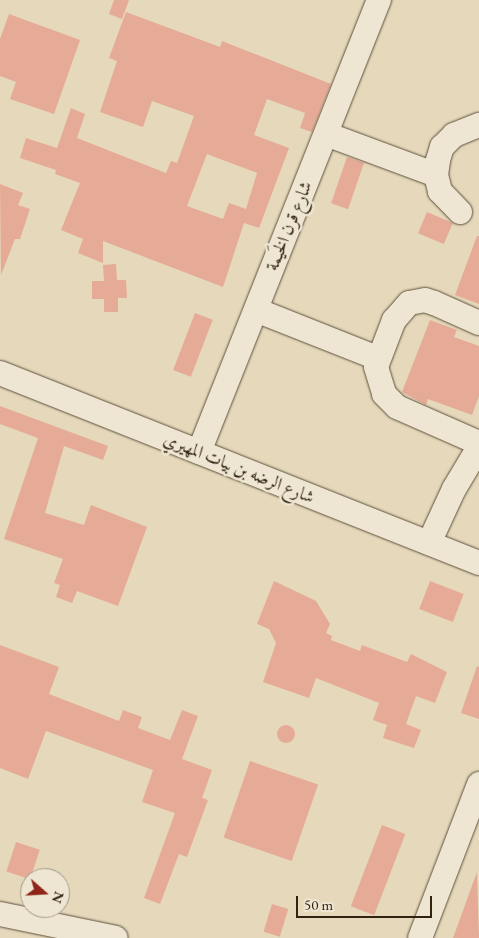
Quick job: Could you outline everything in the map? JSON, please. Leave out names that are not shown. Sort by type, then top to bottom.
[{"type":"street","name":"شارع قرن الخَيمة","points":[[199,452],[379,0]]},
{"type":"street","points":[[460,212],[440,191],[436,175],[442,147],[454,135],[479,125]]},
{"type":"street","points":[[326,134],[436,175]]},
{"type":"street","points":[[430,544],[454,488],[479,445],[397,407],[380,386],[377,358],[398,313],[409,303],[434,303],[479,323]]},
{"type":"street","points":[[256,310],[377,358]]},
{"type":"street","name":"شارع الرضه بن بيات المهيري","points":[[0,373],[479,563]]},
{"type":"street","points":[[420,938],[479,784]]},
{"type":"street","points":[[0,914],[116,938]]},
{"type":"building","points":[[114,0],[129,0],[122,19],[109,14]]},
{"type":"building","points":[[126,12],[220,47],[222,41],[331,84],[312,132],[300,128],[305,113],[267,99],[254,135],[289,148],[259,228],[244,223],[223,287],[103,241],[103,263],[78,253],[83,239],[61,230],[80,183],[55,174],[56,170],[20,158],[26,138],[57,148],[71,108],[85,114],[77,138],[166,173],[171,161],[177,163],[194,116],[152,101],[143,127],[100,112],[117,61],[109,58]],"holes":[[[207,154],[257,173],[246,209],[229,203],[223,219],[187,206]]]},
{"type":"building","points":[[9,14],[80,40],[54,114],[10,99],[16,82],[0,76],[0,39]]},
{"type":"building","points":[[347,157],[364,163],[348,209],[331,203]]},
{"type":"building","points":[[0,184],[23,193],[18,205],[30,209],[20,239],[15,239],[1,275]]},
{"type":"building","points":[[427,212],[453,223],[444,244],[418,233]]},
{"type":"building","points":[[477,236],[479,236],[479,304],[455,295]]},
{"type":"building","points":[[116,264],[117,280],[126,280],[127,298],[118,298],[118,312],[104,312],[104,299],[92,299],[92,281],[104,281],[103,265]]},
{"type":"building","points":[[195,313],[213,320],[191,377],[173,370]]},
{"type":"building","points":[[430,320],[457,330],[454,337],[479,346],[479,396],[472,415],[428,399],[426,405],[402,392]]},
{"type":"building","points":[[0,406],[108,446],[103,460],[64,446],[45,513],[84,525],[91,505],[147,527],[118,606],[77,591],[72,603],[56,597],[60,585],[54,583],[63,559],[4,539],[38,438],[0,424]]},
{"type":"building","points":[[274,581],[316,601],[330,624],[326,633],[332,636],[331,640],[360,651],[362,645],[407,662],[411,654],[447,672],[435,703],[416,696],[406,724],[421,730],[414,748],[383,738],[387,725],[373,720],[379,703],[316,678],[309,698],[263,682],[276,643],[269,629],[257,624]]},
{"type":"building","points":[[430,581],[464,594],[453,622],[419,609]]},
{"type":"building","points":[[0,645],[59,667],[49,694],[119,721],[123,710],[142,717],[138,728],[170,740],[182,710],[198,716],[182,759],[212,770],[202,798],[208,800],[187,857],[179,854],[160,904],[144,898],[175,813],[142,802],[153,770],[46,731],[28,779],[0,768]]},
{"type":"building","points":[[477,666],[479,667],[479,719],[461,713]]},
{"type":"building","points":[[282,725],[290,725],[295,730],[293,741],[282,743],[277,738],[277,730]]},
{"type":"building","points":[[250,761],[318,784],[292,861],[224,838]]},
{"type":"building","points":[[382,825],[405,834],[374,915],[351,906]]},
{"type":"building","points":[[16,842],[40,850],[34,868],[20,868],[20,876],[6,871]]},
{"type":"building","points":[[477,872],[479,938],[453,938]]},
{"type":"building","points":[[272,904],[288,909],[280,937],[264,932]]}]
